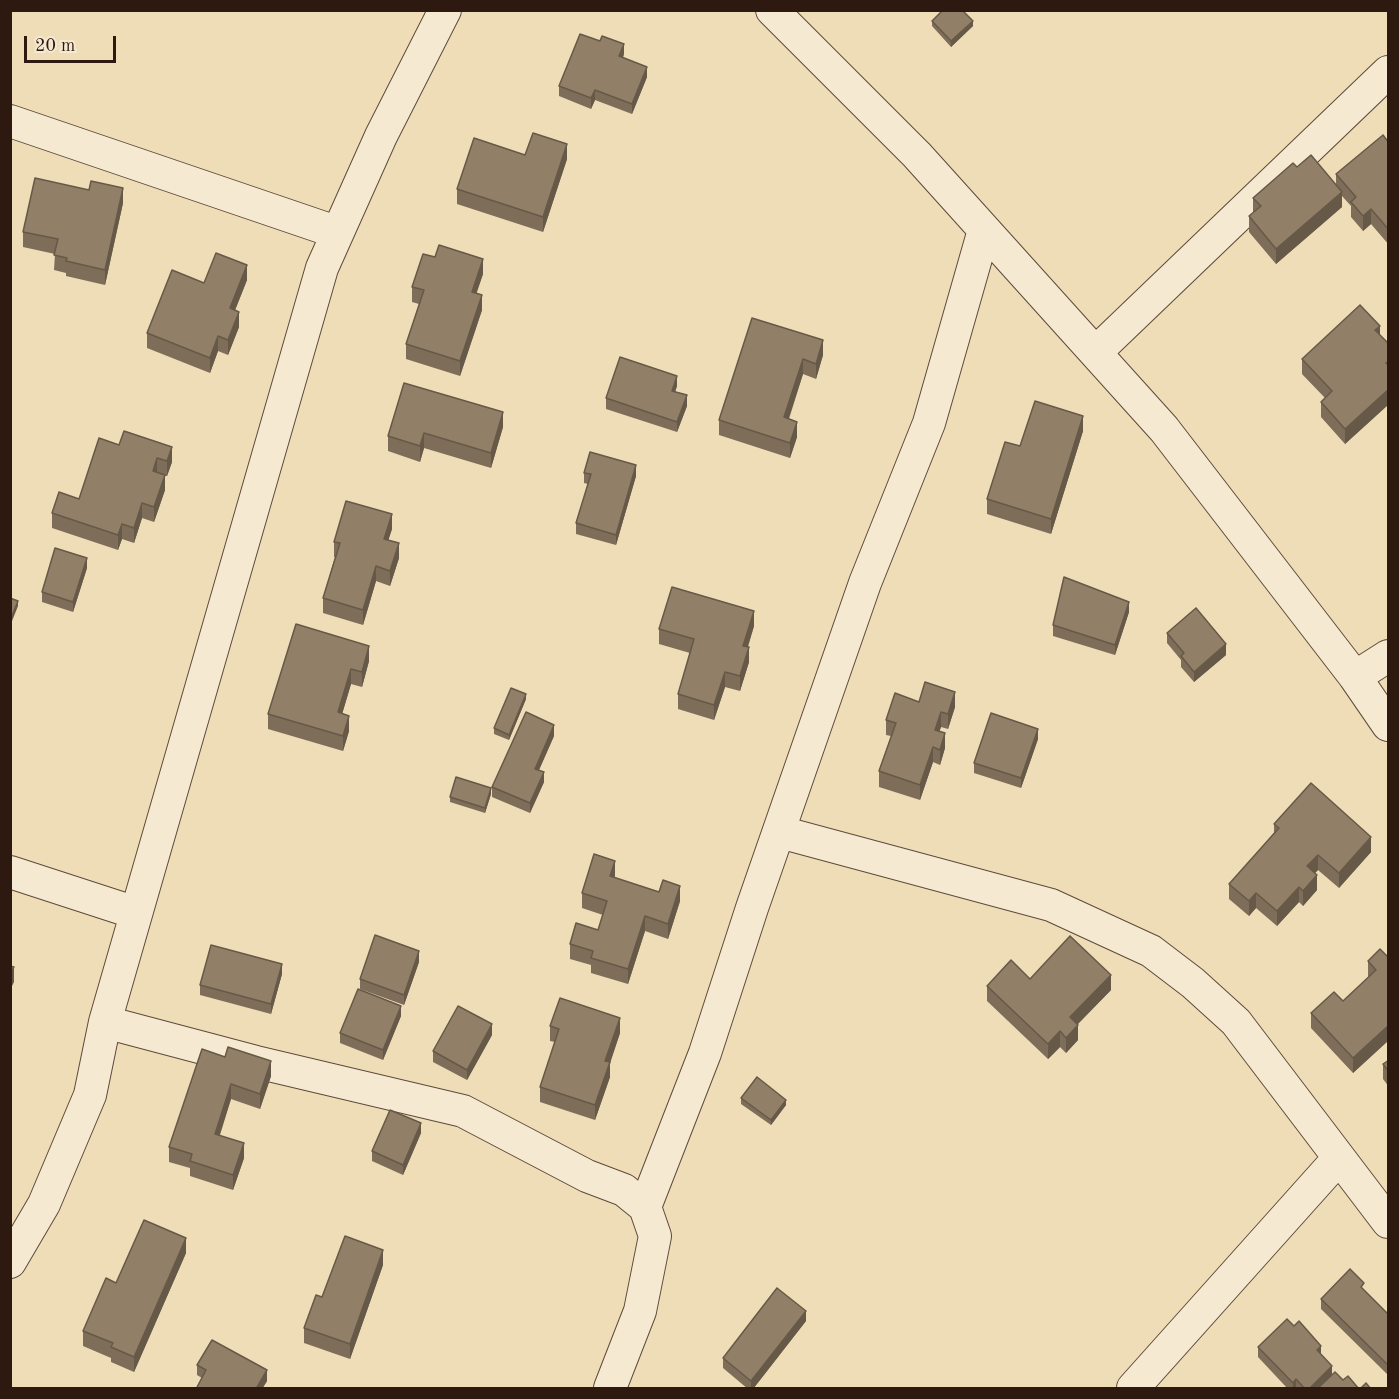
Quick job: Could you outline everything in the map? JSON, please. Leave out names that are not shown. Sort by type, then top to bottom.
[{"type":"street","points":[[10,1262],[44,1204],[90,1095],[105,1022],[322,268],[336,232],[444,10]]},
{"type":"street","points":[[772,10],[917,155],[1164,429],[1355,677],[1389,725]]},
{"type":"street","points":[[1096,352],[1389,72]]},
{"type":"street","points":[[10,122],[336,232]]},
{"type":"street","points":[[645,1207],[705,1053],[865,583],[929,423],[984,230]]},
{"type":"street","points":[[1355,677],[1389,656]]},
{"type":"street","points":[[780,832],[1051,905],[1151,951],[1193,983],[1236,1022],[1287,1086],[1338,1159],[1389,1222]]},
{"type":"street","points":[[10,872],[136,914]]},
{"type":"street","points":[[105,1022],[256,1062],[463,1111],[587,1176],[624,1190],[645,1207],[656,1236],[640,1311],[610,1389]]},
{"type":"street","points":[[1133,1389],[1338,1159]]},
{"type":"building","points":[[943,10],[962,10],[973,21],[951,41],[932,21]]},
{"type":"building","points":[[580,34],[600,41],[602,36],[624,44],[619,56],[647,67],[632,104],[595,90],[591,98],[559,86]]},
{"type":"building","points":[[533,133],[567,144],[543,217],[457,189],[474,138],[525,155]]},
{"type":"building","points":[[1383,135],[1389,143],[1389,230],[1371,209],[1363,216],[1351,202],[1356,197],[1336,174]]},
{"type":"building","points":[[1311,155],[1342,192],[1276,249],[1249,216],[1261,206],[1253,198],[1293,163],[1297,167]]},
{"type":"building","points":[[35,178],[89,190],[91,181],[123,188],[105,270],[66,261],[67,258],[54,255],[58,239],[23,232]]},
{"type":"building","points":[[439,245],[483,259],[472,292],[482,295],[460,361],[406,344],[424,290],[412,287],[423,254],[435,257]]},
{"type":"building","points":[[216,253],[247,265],[230,308],[239,312],[228,340],[218,336],[210,358],[147,333],[172,270],[204,283]]},
{"type":"building","points":[[1360,305],[1380,326],[1375,330],[1389,344],[1389,361],[1386,363],[1389,366],[1389,389],[1345,429],[1321,402],[1332,391],[1302,359]]},
{"type":"building","points":[[752,318],[823,340],[816,364],[803,359],[784,417],[797,422],[790,443],[719,420]]},
{"type":"building","points":[[620,357],[677,376],[672,391],[687,395],[677,422],[606,398]]},
{"type":"building","points":[[404,383],[503,412],[491,453],[424,433],[420,446],[388,436]]},
{"type":"building","points":[[1035,401],[1083,416],[1051,519],[987,499],[1005,442],[1020,446]]},
{"type":"building","points":[[124,431],[172,447],[167,461],[157,458],[153,471],[165,475],[154,507],[142,503],[134,528],[122,524],[118,535],[52,513],[59,492],[79,499],[99,438],[119,445]]},
{"type":"building","points":[[590,452],[636,465],[616,535],[576,523],[591,474],[584,473]]},
{"type":"building","points":[[346,501],[392,514],[384,539],[399,543],[390,571],[376,566],[363,610],[323,598],[340,543],[334,542]]},
{"type":"building","points":[[55,548],[87,558],[73,602],[42,592]]},
{"type":"building","points":[[1064,577],[1129,602],[1115,645],[1053,625]]},
{"type":"building","points":[[672,587],[754,611],[743,646],[749,647],[740,676],[725,672],[714,705],[678,694],[694,639],[659,629]]},
{"type":"building","points":[[10,598],[18,601],[10,621]]},
{"type":"building","points":[[1196,608],[1226,644],[1194,672],[1181,656],[1184,653],[1167,633]]},
{"type":"building","points":[[296,624],[369,646],[362,672],[351,669],[338,712],[349,716],[343,736],[268,714]]},
{"type":"building","points":[[925,682],[955,692],[948,714],[941,712],[935,730],[945,733],[940,750],[933,747],[920,785],[879,771],[896,723],[886,720],[895,693],[919,702]]},
{"type":"building","points":[[511,688],[526,694],[509,735],[494,728]]},
{"type":"building","points":[[526,712],[554,725],[535,769],[544,772],[530,803],[492,787]]},
{"type":"building","points":[[991,713],[1038,729],[1021,778],[974,763]]},
{"type":"building","points":[[456,777],[491,788],[485,808],[450,797]]},
{"type":"building","points":[[1311,783],[1371,837],[1339,873],[1318,855],[1307,866],[1317,875],[1303,891],[1299,887],[1277,911],[1256,893],[1249,901],[1229,884],[1279,828],[1274,824]]},
{"type":"building","points":[[594,854],[615,861],[610,876],[659,892],[663,880],[680,886],[668,924],[645,916],[628,969],[591,958],[593,951],[570,944],[576,923],[598,930],[607,901],[582,893]]},
{"type":"building","points":[[375,935],[419,951],[404,995],[360,979]]},
{"type":"building","points":[[1070,936],[1111,975],[1070,1017],[1078,1025],[1066,1038],[1060,1031],[1048,1044],[987,986],[1011,960],[1030,979]]},
{"type":"building","points":[[211,945],[282,964],[271,1004],[200,985]]},
{"type":"building","points":[[1380,949],[1387,956],[1389,954],[1389,1025],[1353,1058],[1311,1013],[1334,992],[1343,1001],[1376,970],[1368,961]]},
{"type":"building","points":[[358,989],[401,1006],[383,1050],[340,1033]]},
{"type":"building","points":[[560,998],[620,1018],[605,1061],[610,1062],[595,1105],[540,1087],[559,1029],[550,1026]]},
{"type":"building","points":[[458,1006],[492,1024],[467,1070],[433,1051]]},
{"type":"building","points":[[228,1047],[271,1061],[260,1094],[231,1084],[215,1134],[244,1143],[233,1175],[190,1161],[192,1154],[169,1147],[202,1049],[225,1057]]},
{"type":"building","points":[[1389,1060],[1389,1072],[1383,1064]]},
{"type":"building","points":[[757,1077],[786,1100],[771,1120],[741,1098]]},
{"type":"building","points":[[390,1110],[421,1123],[403,1165],[372,1151]]},
{"type":"building","points":[[144,1220],[186,1238],[134,1357],[111,1347],[113,1343],[83,1331],[106,1278],[116,1283]]},
{"type":"building","points":[[345,1236],[383,1250],[350,1344],[304,1328],[316,1295],[322,1297]]},
{"type":"building","points":[[1350,1269],[1364,1283],[1361,1287],[1389,1315],[1389,1366],[1321,1299]]},
{"type":"building","points":[[777,1288],[806,1311],[751,1381],[723,1358]]},
{"type":"building","points":[[1287,1319],[1294,1326],[1299,1321],[1321,1346],[1317,1350],[1332,1366],[1309,1389],[1305,1389],[1296,1379],[1293,1383],[1258,1347]]},
{"type":"building","points":[[212,1340],[267,1370],[256,1389],[196,1389],[206,1370],[197,1365]]},
{"type":"building","points":[[1335,1372],[1343,1380],[1348,1376],[1359,1389],[1317,1389]]},
{"type":"building","points":[[1366,1383],[1371,1389],[1360,1389]]}]
